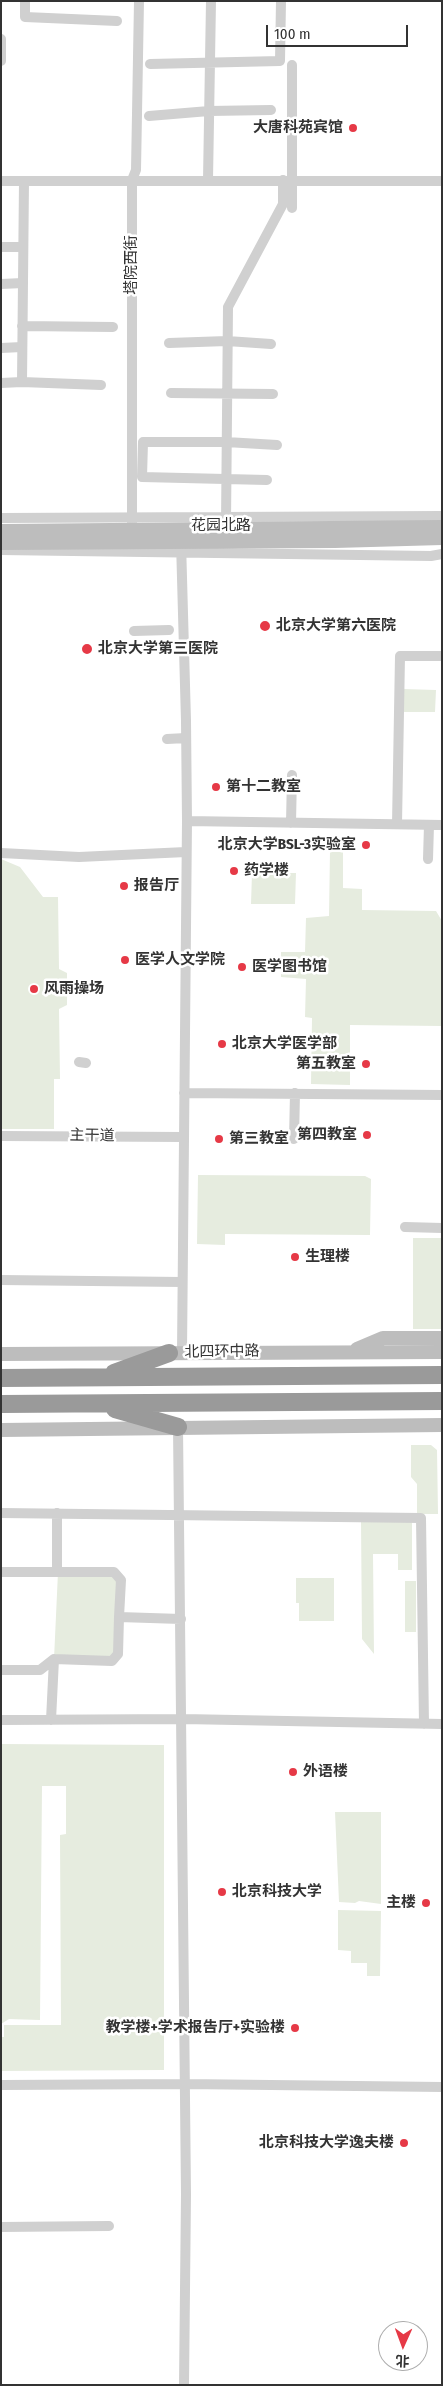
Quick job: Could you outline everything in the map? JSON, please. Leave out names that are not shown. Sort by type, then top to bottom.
[{"type":"highway","points":[[99,1378],[176,1353]]},
{"type":"highway","name":"北四环中路","points":[[1,1378],[442,1375]]},
{"type":"highway","points":[[1,1404],[442,1401]]},
{"type":"highway","points":[[98,1404],[178,1427]]},
{"type":"street","points":[[25,1],[25,17],[117,21]]},
{"type":"street","name":"塔院西街","points":[[132,524],[132,180],[136,170],[139,1]]},
{"type":"street","points":[[208,180],[211,1]]},
{"type":"street","points":[[150,64],[280,61],[281,1]]},
{"type":"street","points":[[1,39],[1,61]]},
{"type":"street","points":[[292,65],[288,180],[283,204],[228,307],[226,523],[442,516]]},
{"type":"street","points":[[149,116],[209,111],[271,110]]},
{"type":"street","points":[[22,382],[24,180]]},
{"type":"street","points":[[288,180],[292,208]]},
{"type":"street","points":[[1,181],[442,181]]},
{"type":"street","points":[[1,247],[23,247]]},
{"type":"street","points":[[1,284],[23,283]]},
{"type":"street","points":[[22,326],[113,327]]},
{"type":"street","points":[[169,343],[227,341],[271,344]]},
{"type":"street","points":[[1,348],[22,347]]},
{"type":"street","points":[[1,383],[101,385]]},
{"type":"street","points":[[171,393],[227,392],[273,394]]},
{"type":"street","points":[[267,480],[142,477],[143,442],[226,442],[277,445]]},
{"type":"street","points":[[1,518],[132,524]]},
{"type":"street","name":"花园北路","points":[[1,530],[132,524],[226,523],[442,527]]},
{"type":"street","name":"花园北路","points":[[1,543],[181,548],[442,538]]},
{"type":"street","points":[[1,550],[181,548],[431,556],[442,554]]},
{"type":"street","points":[[176,1353],[182,1282],[187,822],[181,548]]},
{"type":"street","points":[[134,631],[169,630]]},
{"type":"street","points":[[397,824],[400,656],[442,656]]},
{"type":"street","points":[[167,739],[186,738]]},
{"type":"street","points":[[291,823],[292,775]]},
{"type":"street","points":[[187,822],[442,825]]},
{"type":"street","points":[[428,859],[429,824]]},
{"type":"street","points":[[1,853],[79,858],[186,852]]},
{"type":"street","points":[[184,1093],[442,1095]]},
{"type":"street","points":[[294,1139],[295,1093]]},
{"type":"street","name":"主干道","points":[[1,1136],[183,1138]]},
{"type":"street","points":[[405,1227],[442,1228]]},
{"type":"street","points":[[1,1280],[182,1282]]},
{"type":"street","points":[[350,1353],[383,1338],[442,1338]]},
{"type":"street","name":"北四环中路","points":[[1,1354],[442,1352]]},
{"type":"street","points":[[178,1427],[185,2084],[184,2385]]},
{"type":"street","points":[[1,1430],[178,1427],[439,1428]]},
{"type":"street","points":[[1,1513],[180,1513],[421,1518],[424,1724]]},
{"type":"street","points":[[57,1513],[58,1572]]},
{"type":"street","points":[[1,1572],[114,1572],[120,1580],[118,1654],[112,1661],[54,1659],[40,1670],[1,1670]]},
{"type":"street","points":[[118,1617],[181,1618]]},
{"type":"street","points":[[51,1720],[54,1659]]},
{"type":"street","points":[[1,1720],[182,1719],[442,1724]]},
{"type":"street","points":[[1,2085],[185,2084],[442,2087]]},
{"type":"street","points":[[1,2227],[109,2226]]},
{"type":"shaded area","points":[[403,689],[436,690],[435,712],[403,712]]},
{"type":"shaded area","points":[[330,850],[343,850],[343,888],[362,889],[362,910],[436,911],[442,921],[442,1026],[350,1025],[350,1085],[311,1084],[312,1018],[305,1017],[306,979],[281,977],[281,952],[305,952],[306,918],[329,916]]},
{"type":"shaded area","name":"风雨操场","points":[[1,859],[20,867],[43,897],[58,897],[59,969],[67,973],[67,1005],[59,1009],[60,1079],[54,1079],[54,1129],[1,1129]]},
{"type":"shaded area","points":[[252,873],[296,873],[295,904],[251,904]]},
{"type":"shaded area","points":[[198,1175],[365,1176],[371,1179],[370,1235],[225,1234],[225,1245],[197,1244]]},
{"type":"shaded area","points":[[413,1238],[442,1238],[442,1329],[413,1329]]},
{"type":"shaded area","points":[[411,1445],[431,1445],[437,1450],[438,1514],[417,1514],[417,1484],[411,1477]]},
{"type":"shaded area","points":[[412,1520],[412,1570],[398,1570],[398,1554],[373,1554],[374,1654],[362,1639],[361,1521]]},
{"type":"shaded area","points":[[58,1572],[114,1572],[121,1580],[118,1654],[112,1661],[54,1659]]},
{"type":"shaded area","points":[[296,1578],[334,1578],[334,1621],[299,1621],[299,1603],[296,1603]]},
{"type":"shaded area","points":[[405,1581],[416,1581],[416,1632],[405,1632]]},
{"type":"shaded area","points":[[1,1744],[164,1745],[164,2070],[1,2071],[1,2037],[4,2037],[4,2025],[61,2025],[60,1835],[66,1834],[66,1786],[42,1786],[40,2020],[9,2019],[1,2024]]},
{"type":"shaded area","points":[[335,1812],[381,1812],[381,1904],[359,1901],[355,1903],[339,1902]]},
{"type":"shaded area","points":[[338,1910],[381,1911],[380,1976],[367,1976],[367,1963],[351,1963],[351,1951],[338,1950]]},
{"type":"place","name":"大唐科苑宾馆","points":[[353,128]]},
{"type":"place","name":"北京大学第六医院","points":[[265,626]]},
{"type":"place","name":"北京大学第三医院","points":[[87,649]]},
{"type":"place","name":"第十二教室","points":[[216,787]]},
{"type":"place","name":"北京大学BSL-3实验室","points":[[366,845]]},
{"type":"place","name":"药学楼","points":[[234,871]]},
{"type":"place","name":"报告厅","points":[[124,886]]},
{"type":"place","name":"医学人文学院","points":[[125,960]]},
{"type":"place","name":"医学图书馆","points":[[242,967]]},
{"type":"place","name":"风雨操场","points":[[34,989]]},
{"type":"place","name":"北京大学医学部","points":[[222,1044]]},
{"type":"place","name":"第五教室","points":[[366,1064]]},
{"type":"place","name":"第四教室","points":[[367,1135]]},
{"type":"place","name":"第三教室","points":[[219,1139]]},
{"type":"place","name":"生理楼","points":[[295,1257]]},
{"type":"place","name":"外语楼","points":[[293,1772]]},
{"type":"place","name":"北京科技大学","points":[[222,1892]]},
{"type":"place","name":"主楼","points":[[426,1903]]},
{"type":"place","name":"教学楼+学术报告厅+实验楼","points":[[295,2028]]},
{"type":"place","name":"北京科技大学逸夫楼","points":[[404,2143]]}]
